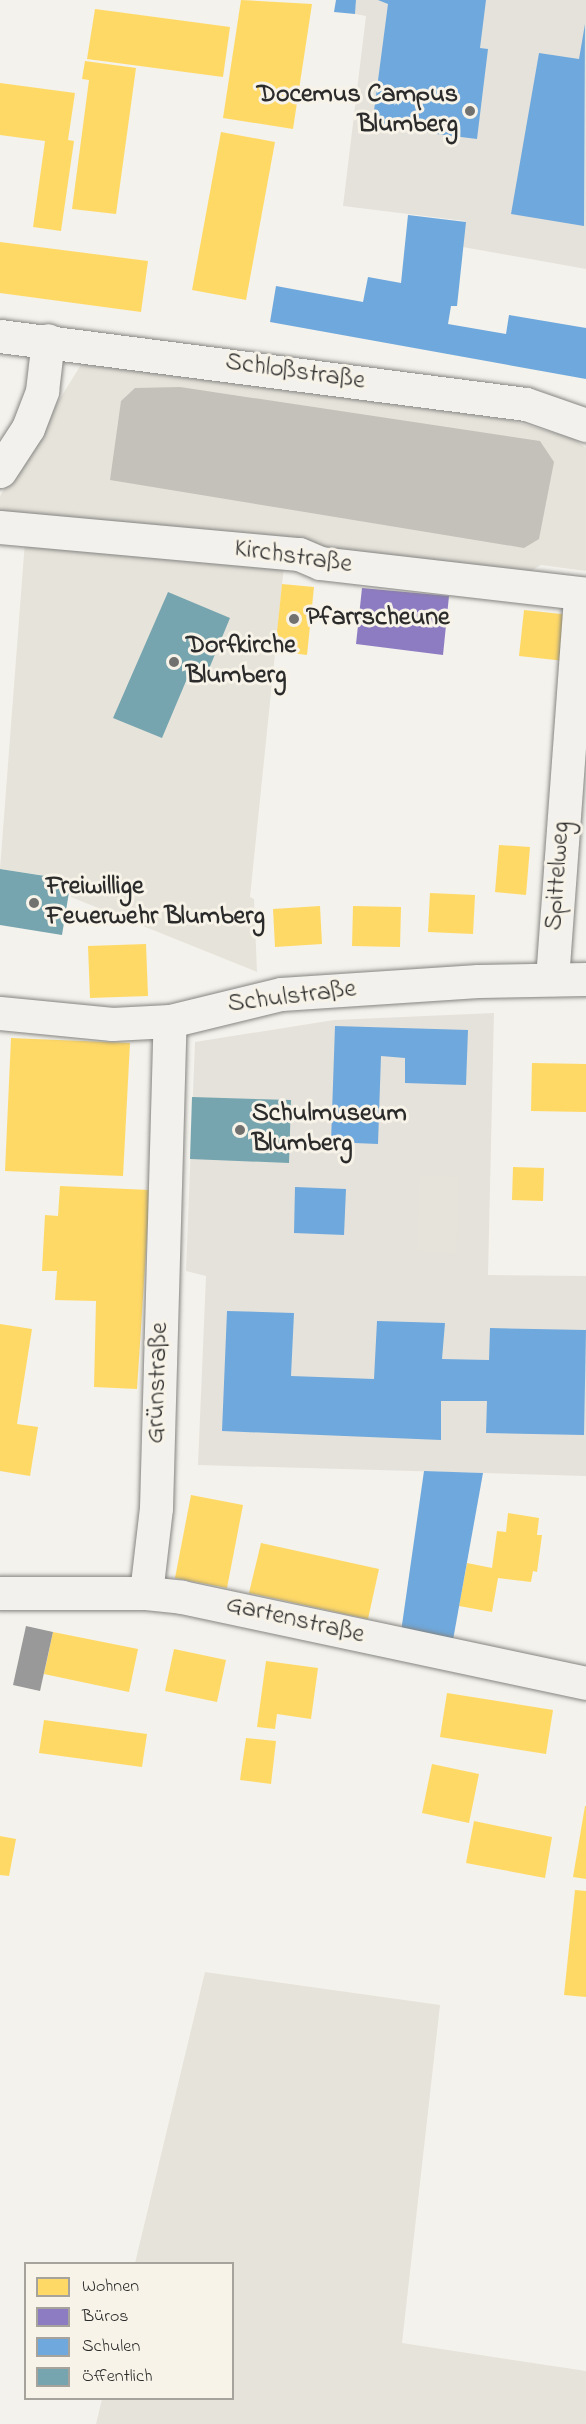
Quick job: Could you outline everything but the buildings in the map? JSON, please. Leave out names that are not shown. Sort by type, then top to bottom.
[{"type":"street","name":"Schloßstraße","points":[[0,336],[48,340],[526,404],[586,426]]},
{"type":"street","points":[[0,471],[31,419],[42,391],[48,340]]},
{"type":"street","name":"Kirchstraße","points":[[0,527],[299,554],[320,563],[583,594]]},
{"type":"street","name":"Spittelweg","points":[[552,979],[583,594]]},
{"type":"street","name":"Schulstraße","points":[[0,1012],[112,1024],[170,1021],[281,994],[586,978]]},
{"type":"street","name":"Grünstraße","points":[[146,1593],[156,1508],[170,1021]]},
{"type":"street","name":"Gartenstraße","points":[[0,1593],[146,1593],[209,1602],[586,1683]]},
{"type":"shaded area","name":"Docemus Campus Blumberg","points":[[356,0],[586,0],[586,269],[463,247],[465,221],[343,206],[366,16],[355,14]]},
{"type":"shaded area","points":[[82,363],[505,419],[572,438],[586,448],[586,571],[541,565],[526,574],[0,518],[0,496]]},
{"type":"shaded area","points":[[180,387],[540,441],[554,462],[539,539],[524,548],[110,480],[121,401],[135,388]]},
{"type":"shaded area","points":[[25,541],[284,566],[250,897],[254,899],[257,972],[71,897],[74,880],[0,869]]},
{"type":"shaded area","points":[[494,1013],[488,1275],[586,1276],[586,1476],[198,1465],[206,1276],[186,1271],[195,1042],[334,1020]]},
{"type":"shaded area","points":[[420,1175],[459,1177],[456,1253],[417,1251]]},
{"type":"shaded area","points":[[205,1972],[440,2005],[402,2343],[586,2371],[586,2424],[96,2424],[102,2400],[234,2400],[234,2262],[135,2262]]},
{"type":"place","name":"Docemus Campus Blumberg","points":[[470,111]]},
{"type":"place","name":"Pfarrscheune","points":[[294,619]]},
{"type":"place","name":"Dorfkirche Blumberg","points":[[174,662]]},
{"type":"place","name":"Freiwillige Feuerwehr Blumberg","points":[[34,903]]},
{"type":"place","name":"Schulmuseum Blumberg","points":[[240,1130]]}]
